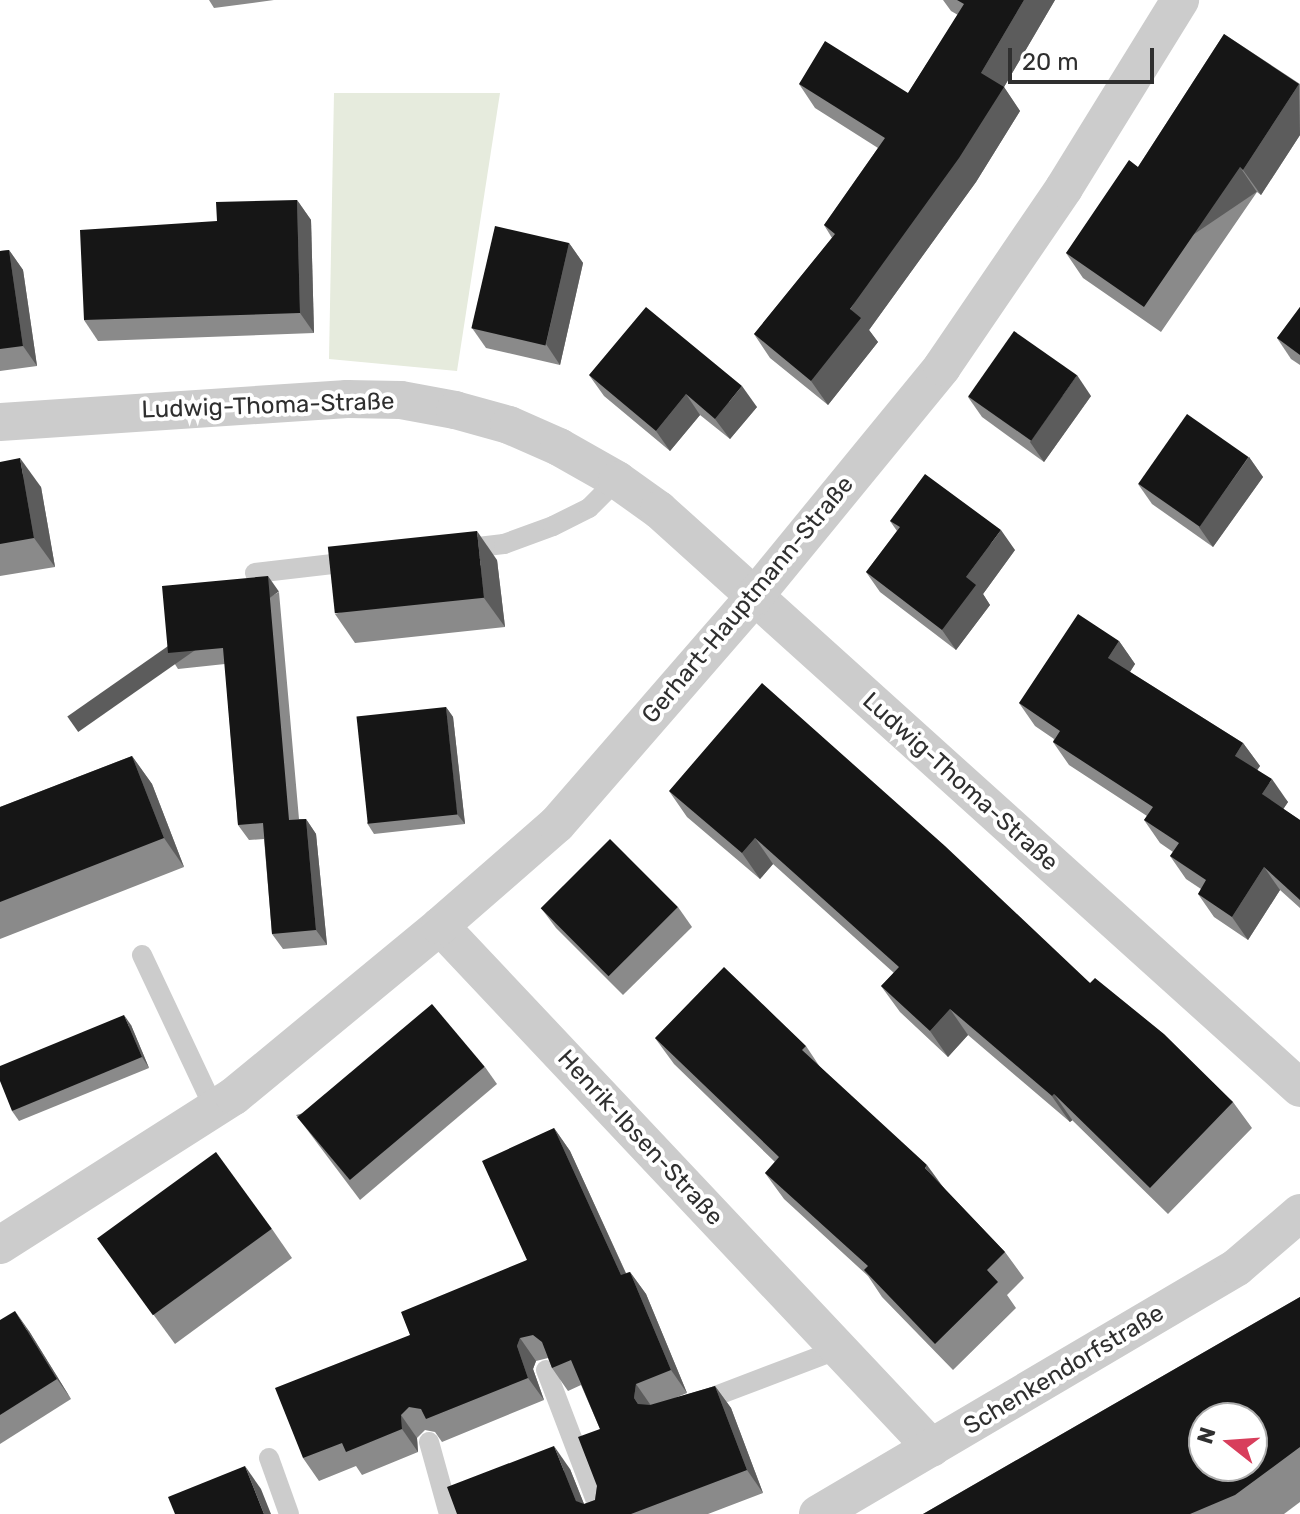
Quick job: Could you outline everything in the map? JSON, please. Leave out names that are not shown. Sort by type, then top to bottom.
[{"type":"street","name":"Gerhart-Hauptmann-Straße","points":[[0,1245],[214,1108],[440,926],[557,824],[754,597],[942,367],[1064,188],[1180,0]]},
{"type":"street","name":"Ludwig-Thoma-Straße","points":[[0,422],[331,399],[401,400],[455,410],[509,425],[559,447],[617,480],[659,510],[1300,1088]]},
{"type":"street","name":"Henrik-Ibsen-Straße","points":[[440,926],[932,1448]]},
{"type":"street","name":"Schenkendorfstraße","points":[[818,1514],[1237,1267],[1300,1213]]},
{"type":"lane","points":[[442,551],[504,544],[553,526],[589,508],[617,480]]},
{"type":"lane","points":[[255,573],[379,559]]},
{"type":"lane","points":[[142,955],[214,1108]]},
{"type":"lane","points":[[677,1410],[839,1349]]},
{"type":"lane","points":[[546,1370],[601,1514]]},
{"type":"lane","points":[[429,1442],[449,1514]]},
{"type":"lane","points":[[269,1458],[289,1514]]},
{"type":"shaded area","points":[[334,93],[500,93],[457,371],[329,359]]},
{"type":"building","points":[[957,0],[1024,0],[981,73],[1004,87],[959,158],[850,309],[861,318],[811,381],[754,334],[835,234],[824,225],[885,138],[799,84],[825,41],[908,93],[964,4]]},
{"type":"building","points":[[1224,34],[1299,84],[1243,170],[1240,167],[1144,307],[1066,253],[1129,160],[1138,167]]},
{"type":"building","points":[[297,200],[300,313],[84,320],[80,230],[217,221],[216,202]]},
{"type":"building","points":[[495,226],[569,243],[545,345],[471,328]]},
{"type":"building","points":[[9,250],[23,346],[0,349],[0,251]]},
{"type":"building","points":[[646,307],[742,386],[715,419],[686,394],[656,431],[589,375]]},
{"type":"building","points":[[1300,307],[1300,355],[1277,338]]},
{"type":"building","points":[[1014,331],[1077,375],[1031,441],[968,397]]},
{"type":"building","points":[[1187,414],[1248,457],[1200,527],[1138,484]]},
{"type":"building","points":[[20,458],[34,538],[0,544],[0,462]]},
{"type":"building","points":[[925,474],[1001,530],[966,577],[976,585],[942,630],[866,572],[900,527],[890,521]]},
{"type":"building","points":[[477,531],[484,598],[335,613],[328,547]]},
{"type":"building","points":[[268,576],[289,820],[306,819],[316,930],[272,934],[263,823],[238,825],[223,648],[168,653],[162,586]]},
{"type":"building","points":[[1078,614],[1119,641],[1108,658],[1243,743],[1235,756],[1272,779],[1262,794],[1300,820],[1300,900],[1264,867],[1232,917],[1198,894],[1206,880],[1170,856],[1179,843],[1144,820],[1153,807],[1053,742],[1060,731],[1019,703]]},
{"type":"building","points":[[762,683],[945,846],[1090,983],[1095,978],[1164,1034],[1233,1102],[1150,1188],[1054,1094],[1052,1096],[950,1009],[930,1031],[881,986],[899,967],[755,838],[742,853],[669,791]]},
{"type":"building","points":[[446,707],[457,814],[368,824],[356,716]]},
{"type":"building","points":[[132,756],[164,838],[0,902],[0,807]]},
{"type":"building","points":[[610,839],[678,907],[609,976],[541,908]]},
{"type":"building","points":[[724,967],[806,1046],[802,1050],[927,1165],[925,1168],[1005,1252],[987,1270],[998,1282],[935,1344],[864,1270],[868,1266],[765,1173],[779,1157],[655,1038]]},
{"type":"building","points":[[432,1004],[485,1067],[350,1180],[297,1117]]},
{"type":"building","points":[[124,1015],[142,1057],[12,1111],[0,1081],[0,1066]]},
{"type":"building","points":[[554,1128],[621,1275],[630,1272],[671,1370],[636,1384],[634,1398],[638,1404],[650,1405],[715,1386],[747,1470],[631,1514],[457,1514],[447,1487],[554,1446],[576,1501],[584,1504],[595,1500],[597,1486],[578,1437],[600,1429],[571,1360],[552,1368],[542,1342],[533,1335],[520,1338],[517,1346],[528,1378],[426,1419],[421,1409],[409,1407],[401,1415],[402,1429],[346,1452],[342,1443],[303,1458],[275,1388],[410,1335],[401,1312],[527,1260],[482,1161]]},
{"type":"building","points":[[216,1152],[272,1229],[153,1315],[97,1238]]},
{"type":"building","points":[[1300,1297],[1300,1447],[1268,1471],[1268,1402],[1188,1402],[1188,1482],[1253,1482],[1235,1495],[1190,1514],[923,1514]]},
{"type":"building","points":[[15,1311],[57,1379],[0,1415],[0,1320]]},
{"type":"building","points":[[245,1466],[264,1514],[175,1514],[168,1497]]}]
